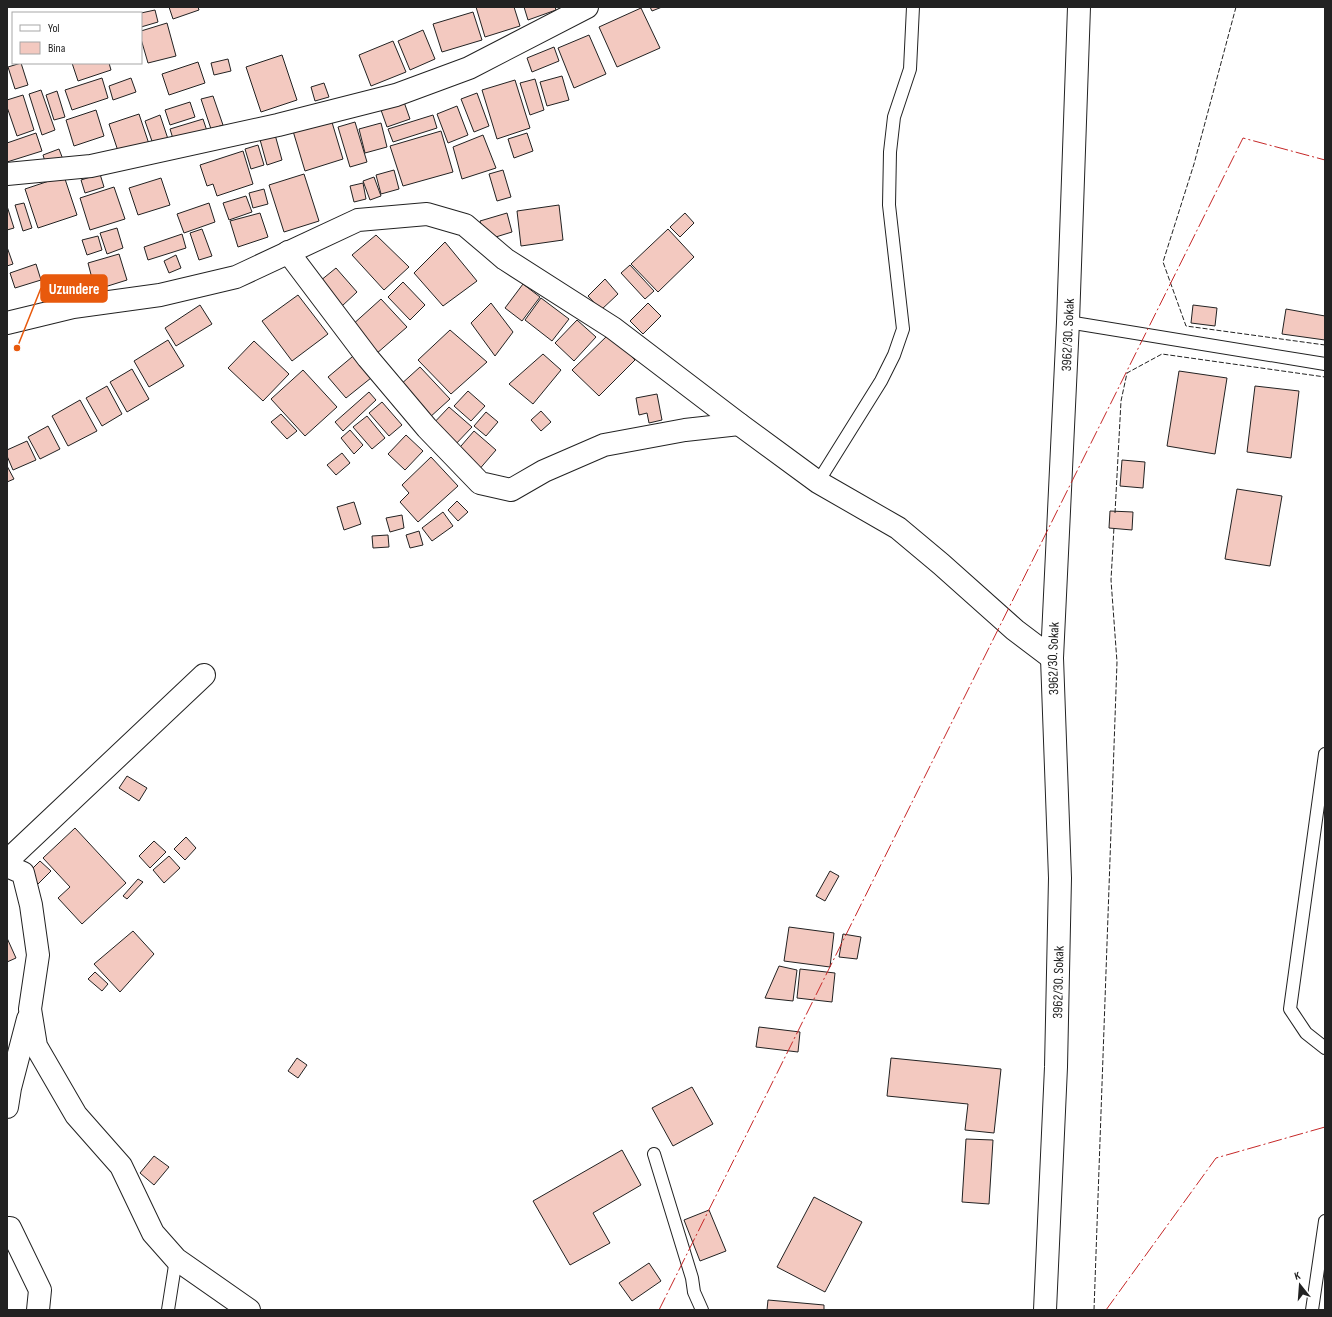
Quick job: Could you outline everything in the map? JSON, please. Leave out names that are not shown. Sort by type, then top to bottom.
[{"type":"street","points":[[7,174],[91,166],[278,125],[396,95],[469,68],[587,7]]},
{"type":"street","name":"3962/30. Sokak","points":[[1045,1310],[1056,1067],[1060,878],[1052,658],[1068,322],[1079,7]]},
{"type":"street","points":[[7,323],[73,307],[160,295],[236,277],[358,220],[427,214],[465,225],[504,259],[613,328],[818,482],[898,528],[941,564],[1014,630],[1052,658]]},
{"type":"street","points":[[288,252],[368,358],[427,428],[480,483],[511,490],[544,471],[604,445],[684,430],[739,424]]},
{"type":"street","points":[[7,861],[204,675]]},
{"type":"street","points":[[7,866],[23,873],[31,905],[38,955],[30,1009],[10,1088],[7,1108]]},
{"type":"street","points":[[30,1009],[36,1046],[76,1115],[121,1166],[153,1233],[176,1259],[249,1310]]},
{"type":"street","points":[[7,1228],[10,1228],[40,1290],[38,1310]]},
{"type":"lane","points":[[818,482],[881,381],[894,355],[903,329],[889,205],[890,152],[894,116],[910,69],[913,7]]},
{"type":"lane","points":[[1068,322],[1325,364]]},
{"type":"lane","points":[[1325,754],[1290,1009],[1306,1033],[1325,1048]]},
{"type":"lane","points":[[654,1154],[692,1278],[694,1292],[702,1310]]},
{"type":"lane","points":[[1312,1310],[1325,1221]]},
{"type":"lane","points":[[168,1310],[176,1259]]},
{"type":"building","points":[[169,7],[198,7],[199,10],[173,19]]},
{"type":"building","points":[[476,7],[514,7],[520,26],[485,37]]},
{"type":"building","points":[[524,7],[555,7],[556,10],[528,20]]},
{"type":"building","points":[[650,7],[662,7],[652,11]]},
{"type":"building","points":[[641,8],[660,48],[617,67],[599,27]]},
{"type":"building","points":[[155,10],[158,22],[142,27],[142,13]]},
{"type":"building","points":[[473,12],[482,40],[442,52],[433,24]]},
{"type":"building","points":[[167,23],[176,56],[148,63],[142,42],[142,31]]},
{"type":"building","points":[[423,30],[435,59],[410,70],[398,41]]},
{"type":"building","points":[[589,35],[606,74],[574,88],[558,48]]},
{"type":"building","points":[[393,41],[406,72],[371,86],[359,55]]},
{"type":"building","points":[[554,47],[559,61],[532,72],[527,58]]},
{"type":"building","points":[[282,55],[297,100],[261,112],[246,67]]},
{"type":"building","points":[[228,59],[231,71],[214,75],[211,63]]},
{"type":"building","points":[[198,62],[205,83],[169,95],[162,74]]},
{"type":"building","points":[[21,64],[28,85],[15,89],[8,67]]},
{"type":"building","points":[[72,64],[109,64],[111,70],[78,81]]},
{"type":"building","points":[[562,76],[569,100],[547,106],[540,82]]},
{"type":"building","points":[[102,78],[108,98],[72,110],[65,90]]},
{"type":"building","points":[[131,78],[136,92],[113,100],[109,86]]},
{"type":"building","points":[[535,79],[544,110],[530,115],[520,83]]},
{"type":"building","points":[[515,80],[530,128],[497,139],[482,90]]},
{"type":"building","points":[[324,83],[329,97],[315,101],[311,87]]},
{"type":"building","points":[[41,90],[55,130],[42,135],[29,94]]},
{"type":"building","points":[[57,91],[65,117],[54,120],[46,95]]},
{"type":"building","points":[[477,93],[489,126],[474,132],[461,99]]},
{"type":"building","points":[[23,95],[34,130],[17,136],[7,107],[7,100]]},
{"type":"building","points":[[213,96],[223,125],[211,129],[201,99]]},
{"type":"building","points":[[190,102],[195,117],[170,125],[165,110]]},
{"type":"building","points":[[404,102],[410,119],[387,127],[381,110]]},
{"type":"building","points":[[457,106],[468,135],[448,143],[437,114]]},
{"type":"building","points":[[96,110],[104,136],[74,146],[66,120]]},
{"type":"building","points":[[139,114],[150,147],[120,157],[109,124]]},
{"type":"building","points":[[160,115],[169,142],[154,147],[145,121]]},
{"type":"building","points":[[433,115],[437,128],[393,142],[388,129]]},
{"type":"building","points":[[203,119],[207,131],[174,142],[170,129]]},
{"type":"building","points":[[331,119],[343,159],[305,171],[293,131]]},
{"type":"building","points":[[355,122],[367,162],[350,167],[338,127]]},
{"type":"building","points":[[381,123],[387,147],[365,153],[359,129]]},
{"type":"building","points":[[274,131],[282,160],[267,165],[259,136]]},
{"type":"building","points":[[441,131],[453,172],[403,186],[390,146]]},
{"type":"building","points":[[36,133],[42,151],[7,162],[7,143]]},
{"type":"building","points":[[527,133],[533,151],[514,158],[508,139]]},
{"type":"building","points":[[483,135],[496,168],[462,179],[453,147]]},
{"type":"building","points":[[258,145],[264,165],[251,169],[245,149]]},
{"type":"building","points":[[59,149],[64,162],[47,168],[43,155]]},
{"type":"building","points":[[243,151],[253,184],[217,196],[213,184],[207,186],[200,165]]},
{"type":"building","points":[[394,170],[399,189],[381,194],[376,175]]},
{"type":"building","points":[[503,170],[511,197],[497,201],[489,174]]},
{"type":"building","points":[[100,174],[104,187],[85,193],[81,180]]},
{"type":"building","points":[[304,174],[319,221],[284,232],[269,185]]},
{"type":"building","points":[[64,176],[77,215],[38,228],[25,189]]},
{"type":"building","points":[[374,177],[381,196],[370,200],[363,181]]},
{"type":"building","points":[[161,178],[170,205],[138,215],[129,188]]},
{"type":"building","points":[[363,183],[366,199],[354,202],[350,186]]},
{"type":"building","points":[[114,187],[125,219],[90,230],[80,198]]},
{"type":"building","points":[[264,189],[268,204],[253,208],[249,193]]},
{"type":"building","points":[[246,196],[252,212],[229,220],[223,203]]},
{"type":"building","points":[[24,203],[32,228],[23,231],[15,205]]},
{"type":"building","points":[[209,203],[215,222],[184,233],[177,214]]},
{"type":"building","points":[[559,205],[563,240],[521,246],[517,211]]},
{"type":"building","points":[[7,206],[14,228],[7,230]]},
{"type":"building","points":[[260,213],[268,237],[238,247],[230,221]]},
{"type":"building","points":[[507,213],[512,232],[486,240],[480,221]]},
{"type":"building","points":[[685,213],[694,223],[680,237],[670,227]]},
{"type":"building","points":[[117,228],[123,248],[107,254],[100,233]]},
{"type":"building","points":[[202,229],[212,256],[199,260],[190,233]]},
{"type":"building","points":[[668,229],[694,257],[658,292],[631,264]]},
{"type":"building","points":[[182,234],[186,248],[148,260],[144,247]]},
{"type":"building","points":[[376,235],[409,267],[384,290],[352,255]]},
{"type":"building","points":[[98,236],[102,250],[87,255],[82,240]]},
{"type":"building","points":[[445,242],[477,281],[443,306],[414,273]]},
{"type":"building","points":[[7,247],[13,264],[7,266]]},
{"type":"building","points":[[119,254],[127,280],[95,290],[88,263]]},
{"type":"building","points":[[176,255],[181,268],[169,273],[164,261]]},
{"type":"building","points":[[36,264],[41,280],[15,288],[10,273]]},
{"type":"building","points":[[630,265],[654,291],[645,299],[621,273]]},
{"type":"building","points":[[336,268],[357,292],[342,306],[320,281]]},
{"type":"building","points":[[605,279],[618,294],[601,310],[588,296]]},
{"type":"building","points":[[403,282],[425,305],[410,320],[388,297]]},
{"type":"building","points":[[523,284],[540,297],[522,321],[505,308]]},
{"type":"building","points":[[298,295],[328,334],[292,361],[262,321]]},
{"type":"building","points":[[541,298],[569,319],[552,341],[525,320]]},
{"type":"building","points":[[381,299],[407,327],[376,354],[351,326]]},
{"type":"building","points":[[491,303],[513,332],[495,356],[471,323]]},
{"type":"building","points":[[648,303],[661,316],[643,334],[630,321]]},
{"type":"building","points":[[200,305],[212,324],[176,346],[165,328]]},
{"type":"building","points":[[1193,305],[1217,308],[1215,326],[1191,323]]},
{"type":"building","points":[[1286,309],[1325,316],[1325,340],[1282,334]]},
{"type":"building","points":[[577,320],[596,337],[574,361],[555,343]]},
{"type":"building","points":[[450,330],[487,362],[451,394],[418,360]]},
{"type":"building","points":[[609,334],[635,360],[599,396],[572,370]]},
{"type":"building","points":[[168,340],[184,366],[149,387],[134,361]]},
{"type":"building","points":[[254,341],[289,374],[263,401],[228,368]]},
{"type":"building","points":[[358,352],[376,374],[346,398],[328,377]]},
{"type":"building","points":[[543,354],[561,370],[533,404],[509,384]]},
{"type":"building","points":[[420,367],[450,399],[429,418],[399,386]]},
{"type":"building","points":[[132,369],[149,399],[127,412],[110,382]]},
{"type":"building","points":[[303,370],[337,407],[305,436],[271,399]]},
{"type":"building","points":[[1179,371],[1227,378],[1215,454],[1167,446]]},
{"type":"building","points":[[107,386],[122,414],[102,426],[86,398]]},
{"type":"building","points":[[1255,386],[1299,391],[1291,458],[1247,452]]},
{"type":"building","points":[[468,391],[485,406],[471,421],[454,406]]},
{"type":"building","points":[[369,392],[376,400],[343,431],[335,422]]},
{"type":"building","points":[[657,394],[662,420],[649,423],[647,413],[639,415],[636,398]]},
{"type":"building","points":[[80,400],[97,431],[68,446],[52,416]]},
{"type":"building","points":[[382,402],[402,425],[389,436],[369,413]]},
{"type":"building","points":[[449,407],[472,427],[453,447],[430,427]]},
{"type":"building","points":[[541,411],[551,422],[541,431],[531,420]]},
{"type":"building","points":[[486,412],[498,422],[486,436],[474,426]]},
{"type":"building","points":[[281,414],[297,431],[287,439],[271,422]]},
{"type":"building","points":[[367,416],[385,438],[372,449],[353,427]]},
{"type":"building","points":[[48,426],[60,449],[40,459],[28,437]]},
{"type":"building","points":[[350,430],[363,445],[354,454],[341,438]]},
{"type":"building","points":[[474,431],[496,450],[477,472],[455,453]]},
{"type":"building","points":[[406,435],[423,451],[405,470],[388,454]]},
{"type":"building","points":[[27,441],[36,460],[13,470],[7,456],[7,450]]},
{"type":"building","points":[[342,453],[350,463],[336,475],[327,465]]},
{"type":"building","points":[[431,457],[458,486],[418,522],[400,502],[409,493],[402,485]]},
{"type":"building","points":[[1122,460],[1145,462],[1143,488],[1120,486]]},
{"type":"building","points":[[7,466],[14,479],[7,482]]},
{"type":"building","points":[[1237,489],[1282,496],[1270,566],[1225,559]]},
{"type":"building","points":[[457,501],[468,512],[458,521],[448,510]]},
{"type":"building","points":[[354,502],[361,524],[344,530],[337,507]]},
{"type":"building","points":[[1110,511],[1133,512],[1132,530],[1109,528]]},
{"type":"building","points":[[443,512],[453,526],[432,541],[422,528]]},
{"type":"building","points":[[402,515],[404,528],[390,532],[386,518]]},
{"type":"building","points":[[419,531],[423,545],[410,548],[406,535]]},
{"type":"building","points":[[388,535],[389,547],[373,548],[372,536]]},
{"type":"building","points":[[127,776],[147,788],[139,801],[119,788]]},
{"type":"building","points":[[75,828],[126,883],[82,924],[58,898],[70,887],[43,858]]},
{"type":"building","points":[[186,837],[196,848],[185,860],[174,849]]},
{"type":"building","points":[[154,841],[166,852],[150,868],[139,856]]},
{"type":"building","points":[[169,856],[180,868],[164,883],[153,870]]},
{"type":"building","points":[[40,861],[51,871],[38,884],[28,873]]},
{"type":"building","points":[[830,871],[839,876],[825,901],[816,896]]},
{"type":"building","points":[[138,879],[143,882],[127,899],[123,896]]},
{"type":"building","points":[[789,927],[834,933],[830,967],[784,961]]},
{"type":"building","points":[[133,931],[154,954],[120,992],[94,964]]},
{"type":"building","points":[[843,934],[861,937],[857,959],[839,957]]},
{"type":"building","points":[[7,938],[16,958],[7,962]]},
{"type":"building","points":[[779,966],[797,970],[793,1001],[765,998]]},
{"type":"building","points":[[800,969],[835,973],[832,1002],[797,998]]},
{"type":"building","points":[[95,972],[108,984],[102,991],[88,979]]},
{"type":"building","points":[[759,1027],[800,1032],[798,1052],[756,1047]]},
{"type":"building","points":[[297,1058],[307,1065],[298,1078],[288,1071]]},
{"type":"building","points":[[891,1058],[1001,1069],[994,1133],[965,1130],[968,1104],[887,1096]]},
{"type":"building","points":[[692,1087],[713,1124],[673,1146],[652,1108]]},
{"type":"building","points":[[966,1139],[993,1140],[989,1204],[962,1202]]},
{"type":"building","points":[[622,1150],[641,1185],[593,1213],[610,1243],[570,1265],[533,1201]]},
{"type":"building","points":[[154,1156],[169,1167],[154,1185],[140,1173]]},
{"type":"building","points":[[814,1197],[862,1222],[825,1292],[777,1267]]},
{"type":"building","points":[[709,1210],[726,1251],[700,1261],[684,1220]]},
{"type":"building","points":[[649,1263],[661,1281],[632,1301],[619,1283]]},
{"type":"building","points":[[768,1300],[824,1305],[824,1310],[767,1310]]},
{"type":"fence","points":[[1236,7],[1194,164],[1163,262],[1186,326],[1325,345]]},
{"type":"fence","points":[[1115,513],[1121,401],[1127,373],[1162,354],[1325,377]]},
{"type":"fence","points":[[1094,1310],[1117,662],[1111,580],[1114,527]]},
{"type":"power","points":[[659,1310],[1243,138],[1325,160]]},
{"type":"power","points":[[1106,1310],[1216,1158],[1325,1127]]},
{"type":"place","name":"Uzundere","points":[[17,348]]}]
